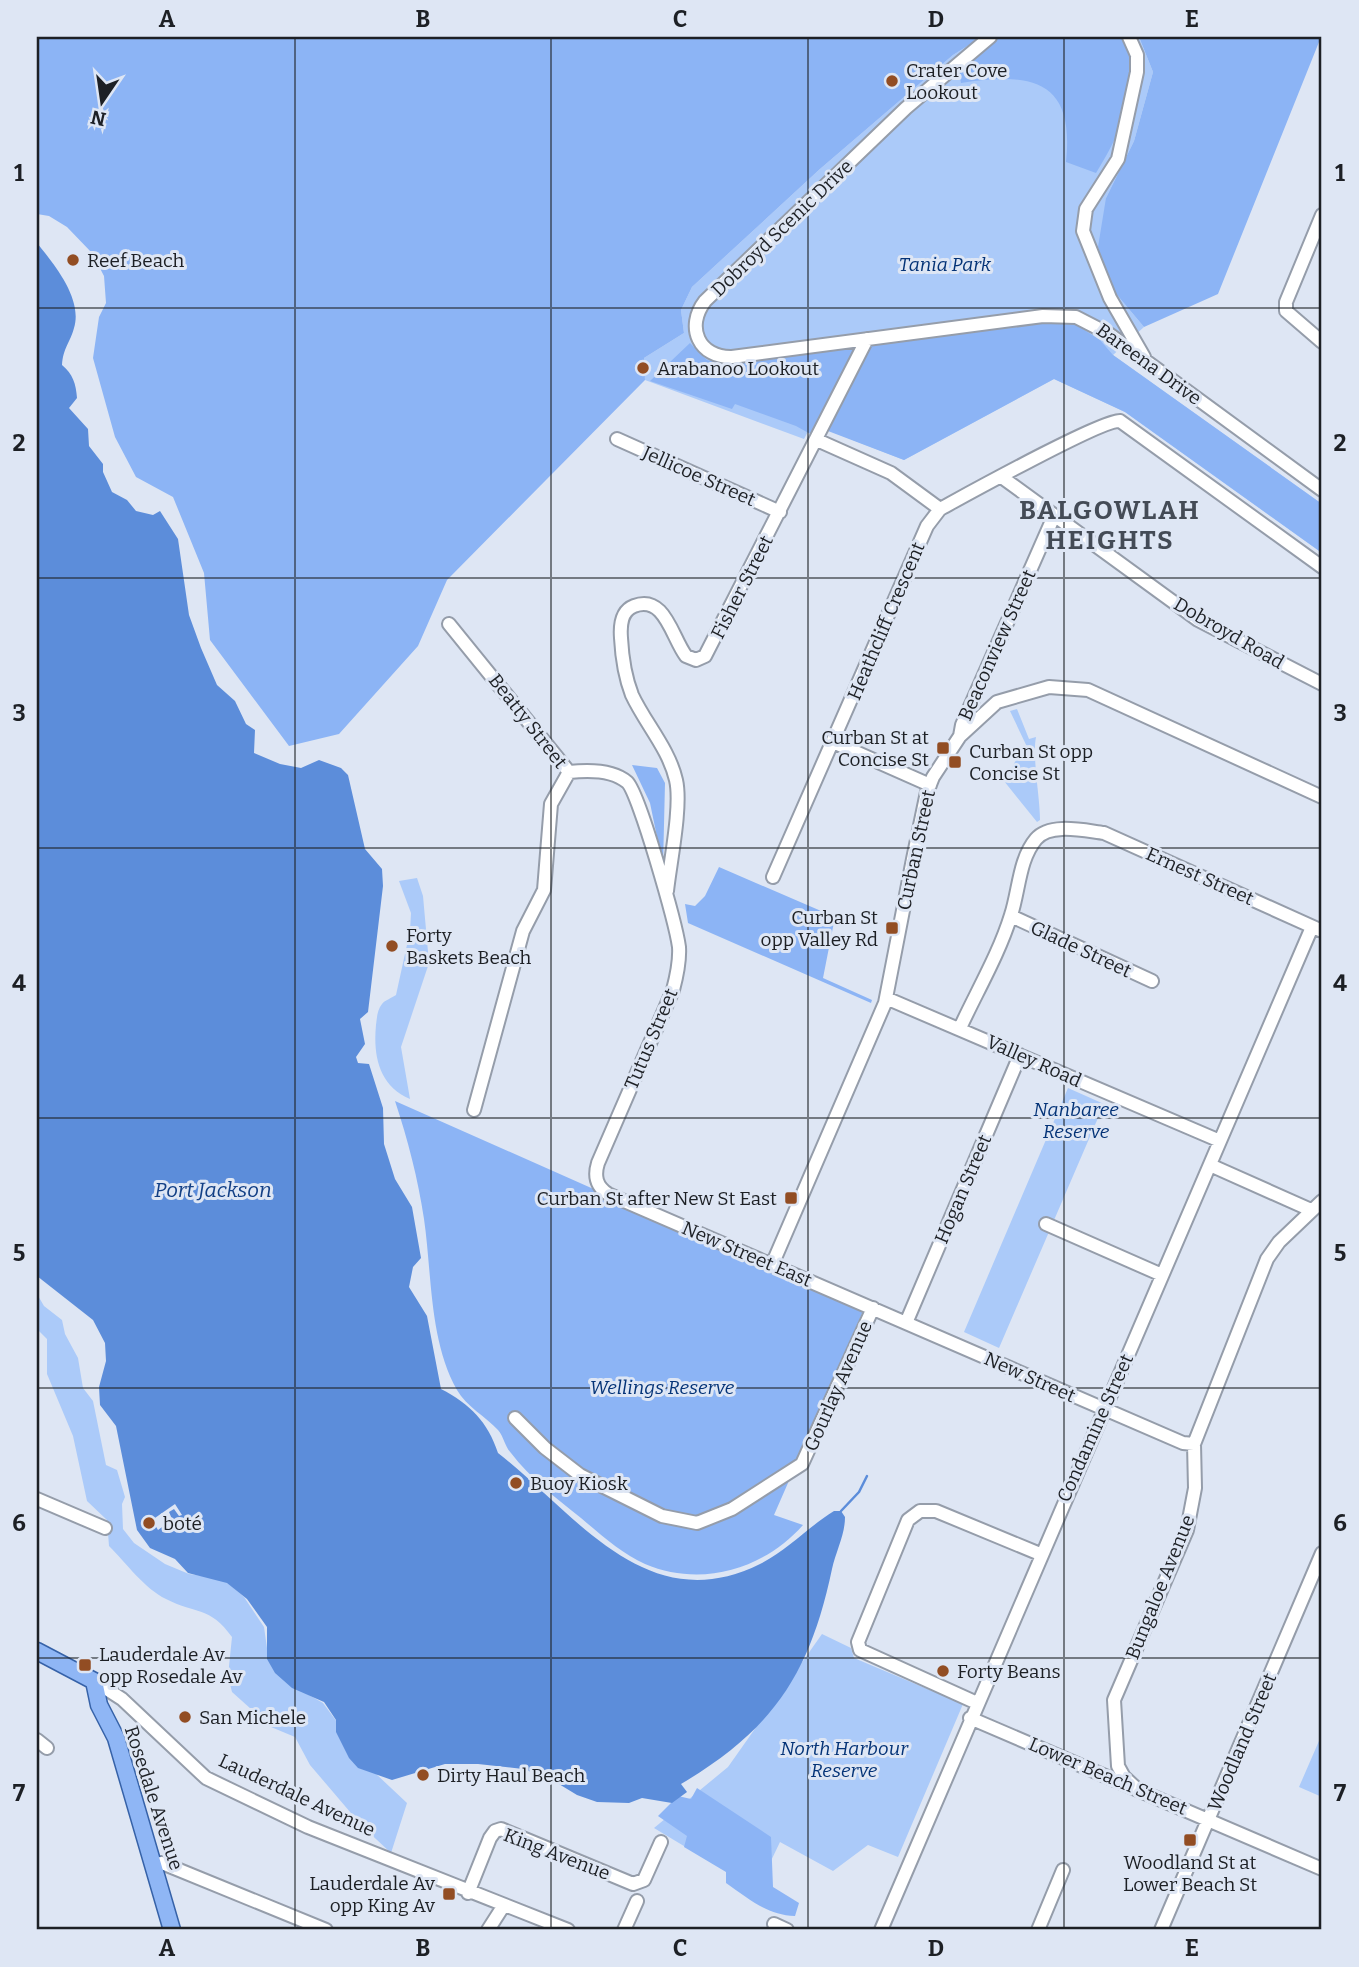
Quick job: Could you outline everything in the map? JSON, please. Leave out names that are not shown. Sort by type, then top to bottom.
[{"type":"main road","name":"Lauderdale Avenue","points":[[37,1651],[94,1681]]},
{"type":"main road","name":"Rosedale Avenue","points":[[94,1681],[99,1705],[116,1738],[172,1930]]},
{"type":"street","name":"Dobroyd Scenic Drive","points":[[867,339],[725,357],[712,354],[701,345],[696,334],[695,320],[705,301],[734,273],[906,108],[989,37]]},
{"type":"street","points":[[1129,37],[1137,55],[1137,72],[1118,159],[1089,204],[1083,225],[1090,255],[1126,328],[1146,360]]},
{"type":"street","points":[[1322,215],[1286,302],[1286,311],[1322,342]]},
{"type":"street","name":"Bareena Drive","points":[[867,339],[1054,315],[1086,320],[1146,360],[1322,490]]},
{"type":"street","points":[[1116,340],[1126,338],[1126,328]]},
{"type":"street","name":"Fisher Street","points":[[666,895],[677,785],[669,762],[628,682],[621,624],[632,607],[643,604],[654,607],[665,617],[686,656],[693,660],[703,658],[867,339]]},
{"type":"street","points":[[817,440],[891,473],[940,509],[1110,421],[1128,424],[1322,567]]},
{"type":"street","name":"Jellicoe Street","points":[[617,439],[780,512]]},
{"type":"street","name":"Dobroyd Road","points":[[1003,478],[1198,620],[1322,684]]},
{"type":"street","name":"Heathcliff Crescent","points":[[773,877],[927,526],[940,509]]},
{"type":"street","name":"Beaconview Street","points":[[960,736],[962,725],[1054,516]]},
{"type":"street","name":"Beatty Street","points":[[449,624],[569,772],[551,804],[544,890],[523,931],[474,1110]]},
{"type":"street","points":[[981,683],[998,702]]},
{"type":"street","name":"Curban Street","points":[[772,1265],[886,998],[930,785],[960,736],[998,702],[1049,687],[1088,690],[1322,797]]},
{"type":"street","points":[[833,742],[930,785]]},
{"type":"street","name":"Tutus Street","points":[[569,772],[615,775],[634,790],[666,895],[679,949],[676,979],[598,1163],[596,1179]]},
{"type":"street","name":"Ernest Street","points":[[1011,916],[1022,871],[1037,837],[1051,831],[1074,829],[1104,834],[1123,841],[1317,929]]},
{"type":"street","points":[[960,1028],[1011,916]]},
{"type":"street","name":"Glade Street","points":[[1011,916],[1152,981]]},
{"type":"street","name":"Condamine Street","points":[[881,1930],[1103,1409],[1220,1141],[1317,929]]},
{"type":"street","name":"Valley Road","points":[[886,998],[1220,1141]]},
{"type":"street","name":"Hogan Street","points":[[906,1322],[1020,1055]]},
{"type":"street","points":[[1210,1165],[1311,1210]]},
{"type":"street","name":"New Street East","points":[[596,1179],[600,1188],[608,1194],[906,1322]]},
{"type":"street","name":"Bungaloe Avenue","points":[[1137,1789],[1124,1777],[1118,1766],[1114,1700],[1190,1521],[1195,1488],[1194,1444],[1267,1259],[1279,1242],[1322,1201]]},
{"type":"street","points":[[1046,1224],[1162,1275]]},
{"type":"street","name":"Gourlay Avenue","points":[[515,1418],[545,1448],[587,1479],[678,1522],[707,1520],[732,1509],[802,1464],[873,1308]]},
{"type":"street","name":"New Street","points":[[906,1322],[1183,1443],[1194,1444]]},
{"type":"street","points":[[37,1500],[105,1528]]},
{"type":"street","points":[[976,1703],[865,1654],[859,1642],[908,1520],[920,1511],[936,1511],[1040,1554]]},
{"type":"street","name":"Woodland Street","points":[[1161,1930],[1322,1553]]},
{"type":"street","name":"Lauderdale Avenue","points":[[94,1681],[122,1699],[206,1777],[307,1826],[468,1893],[568,1930]]},
{"type":"street","name":"Lower Beach Street","points":[[970,1718],[1322,1869]]},
{"type":"street","name":"King Avenue","points":[[468,1893],[490,1838],[501,1829],[633,1884],[644,1880],[661,1842]]},
{"type":"street","points":[[154,1864],[162,1863],[326,1930]]},
{"type":"street","points":[[1038,1930],[1063,1870]]},
{"type":"street","points":[[624,1930],[637,1901]]},
{"type":"street","points":[[488,1930],[504,1905]]},
{"type":"street","points":[[774,1924],[787,1930]]},
{"type":"green space","points":[[37,37],[982,37],[953,55],[820,169],[692,287],[681,310],[684,333],[644,358],[645,380],[447,580],[418,646],[339,734],[289,746],[210,640],[204,573],[173,497],[136,477],[115,437],[93,358],[99,317],[106,303],[104,276],[92,253],[67,227],[49,216],[37,214]]},
{"type":"green space","name":"Tania Park","points":[[982,37],[1139,37],[1153,72],[1134,141],[1106,198],[1112,289],[1144,327],[1113,355],[1322,504],[1322,553],[1125,412],[1054,379],[904,460],[812,424],[804,439],[645,380],[644,358],[684,333],[681,310],[692,287],[820,169],[953,55]]},
{"type":"green space","points":[[997,37],[1126,37],[1133,71],[1131,89],[1121,125],[1096,173],[1066,162],[1067,134],[1063,113],[1055,98],[1043,87],[1027,81],[1008,79],[961,83],[958,66]]},
{"type":"green space","points":[[1139,37],[1321,37],[1218,294],[1144,327],[1112,289],[1098,247],[1106,198],[1134,141],[1153,72]]},
{"type":"green space","points":[[1072,322],[1100,340],[1113,355],[1322,504],[1322,553],[1125,412],[1054,379],[904,460],[828,431],[872,345],[1037,323]]},
{"type":"green space","points":[[690,343],[707,360],[719,363],[855,347],[858,351],[814,436],[796,426],[735,404],[732,409],[650,381]]},
{"type":"green space","points":[[1017,709],[1029,739],[1036,737],[1040,820],[1037,822],[1004,781],[1019,755],[1029,751],[1010,711]]},
{"type":"green space","points":[[632,765],[657,768],[665,783],[663,866],[650,803]]},
{"type":"green space","points":[[719,867],[835,917],[823,978],[872,1000],[871,1003],[688,923],[685,904],[695,906],[705,896]]},
{"type":"green space","points":[[417,878],[423,896],[429,963],[401,1047],[410,1099],[391,1086],[385,1078],[377,1059],[375,1037],[379,1009],[396,995],[410,931],[411,913],[399,881]]},
{"type":"green space","name":"Nanbaree Reserve","points":[[1068,1088],[1104,1104],[999,1348],[964,1332]]},
{"type":"green space","name":"Wellings Reserve","points":[[395,1101],[864,1309],[774,1515],[803,1525],[787,1540],[770,1553],[731,1570],[710,1574],[667,1571],[636,1560],[620,1549],[553,1496],[518,1462],[498,1430],[461,1396],[448,1371],[436,1328],[419,1189]]},
{"type":"green space","points":[[37,1294],[44,1306],[62,1320],[65,1334],[78,1358],[83,1388],[93,1401],[106,1465],[117,1470],[125,1497],[122,1504],[123,1529],[134,1543],[165,1564],[189,1574],[224,1579],[244,1597],[264,1627],[269,1662],[285,1681],[323,1703],[374,1772],[407,1803],[391,1853],[362,1826],[310,1765],[295,1737],[271,1727],[232,1692],[228,1676],[232,1637],[224,1627],[209,1615],[158,1595],[109,1546],[107,1520],[87,1501],[73,1436],[47,1374],[47,1339],[37,1329]]},
{"type":"green space","name":"North Harbour Reserve","points":[[822,1634],[851,1648],[854,1658],[963,1704],[898,1857],[868,1845],[833,1871],[780,1842],[757,1890],[654,1828],[728,1767]]},
{"type":"green space","points":[[1322,1734],[1322,1797],[1299,1787]]},
{"type":"green space","points":[[697,1788],[771,1837],[773,1887],[799,1903],[795,1916],[767,1909],[726,1883],[726,1872],[684,1847],[687,1836],[658,1816],[678,1796],[691,1799]]},
{"type":"water","name":"Port Jackson","points":[[37,243],[65,282],[74,305],[74,328],[62,365],[76,388],[77,398],[69,408],[88,429],[89,446],[103,464],[103,472],[112,492],[127,500],[136,511],[153,515],[160,511],[178,539],[189,615],[217,685],[235,701],[246,724],[255,730],[254,753],[280,764],[301,768],[319,760],[341,768],[348,775],[365,849],[382,869],[383,886],[368,1012],[360,1019],[365,1044],[356,1057],[358,1063],[369,1064],[383,1108],[384,1144],[395,1179],[412,1207],[421,1258],[413,1267],[409,1287],[427,1316],[441,1389],[477,1415],[489,1432],[498,1453],[586,1530],[616,1553],[648,1570],[682,1579],[720,1578],[760,1564],[834,1511],[841,1511],[845,1517],[842,1537],[812,1639],[783,1695],[741,1742],[681,1784],[687,1792],[672,1803],[642,1798],[629,1803],[597,1802],[577,1795],[549,1778],[523,1769],[478,1764],[445,1764],[392,1780],[358,1768],[349,1758],[336,1732],[336,1720],[324,1702],[292,1688],[275,1673],[267,1659],[267,1627],[247,1599],[227,1583],[188,1573],[175,1559],[150,1548],[137,1530],[116,1426],[100,1405],[99,1387],[106,1361],[105,1343],[93,1320],[37,1276]]},
{"type":"pier","points":[[175,1504],[182,1515],[179,1516],[174,1509],[169,1512],[172,1519],[167,1516],[162,1520],[165,1525],[158,1530],[152,1520]]},
{"type":"waterway","points":[[841,1511],[859,1492],[867,1476]]},
{"type":"place","name":"Crater Cove Lookout","points":[[892,81]]},
{"type":"place","name":"Reef Beach","points":[[73,260]]},
{"type":"place","name":"Arabanoo Lookout","points":[[643,368]]},
{"type":"place","name":"Curban St at Concise St","points":[[943,748]]},
{"type":"place","name":"Curban St opp Concise St","points":[[955,762]]},
{"type":"place","name":"Curban St opp Valley Rd","points":[[892,928]]},
{"type":"place","name":"Forty Baskets Beach","points":[[392,946]]},
{"type":"place","name":"Curban St after New St East","points":[[791,1198]]},
{"type":"place","name":"Buoy Kiosk","points":[[516,1483]]},
{"type":"place","name":"boté","points":[[149,1523]]},
{"type":"place","name":"Lauderdale Av opp Rosedale Av","points":[[85,1665]]},
{"type":"place","name":"Forty Beans","points":[[943,1671]]},
{"type":"place","name":"San Michele","points":[[185,1717]]},
{"type":"place","name":"Dirty Haul Beach","points":[[423,1775]]},
{"type":"place","name":"Woodland St at Lower Beach St","points":[[1190,1840]]},
{"type":"place","name":"Lauderdale Av opp King Av","points":[[449,1894]]},
{"type":"district","name":"BALGOWLAH HEIGHTS","points":[[1110,525]]}]
